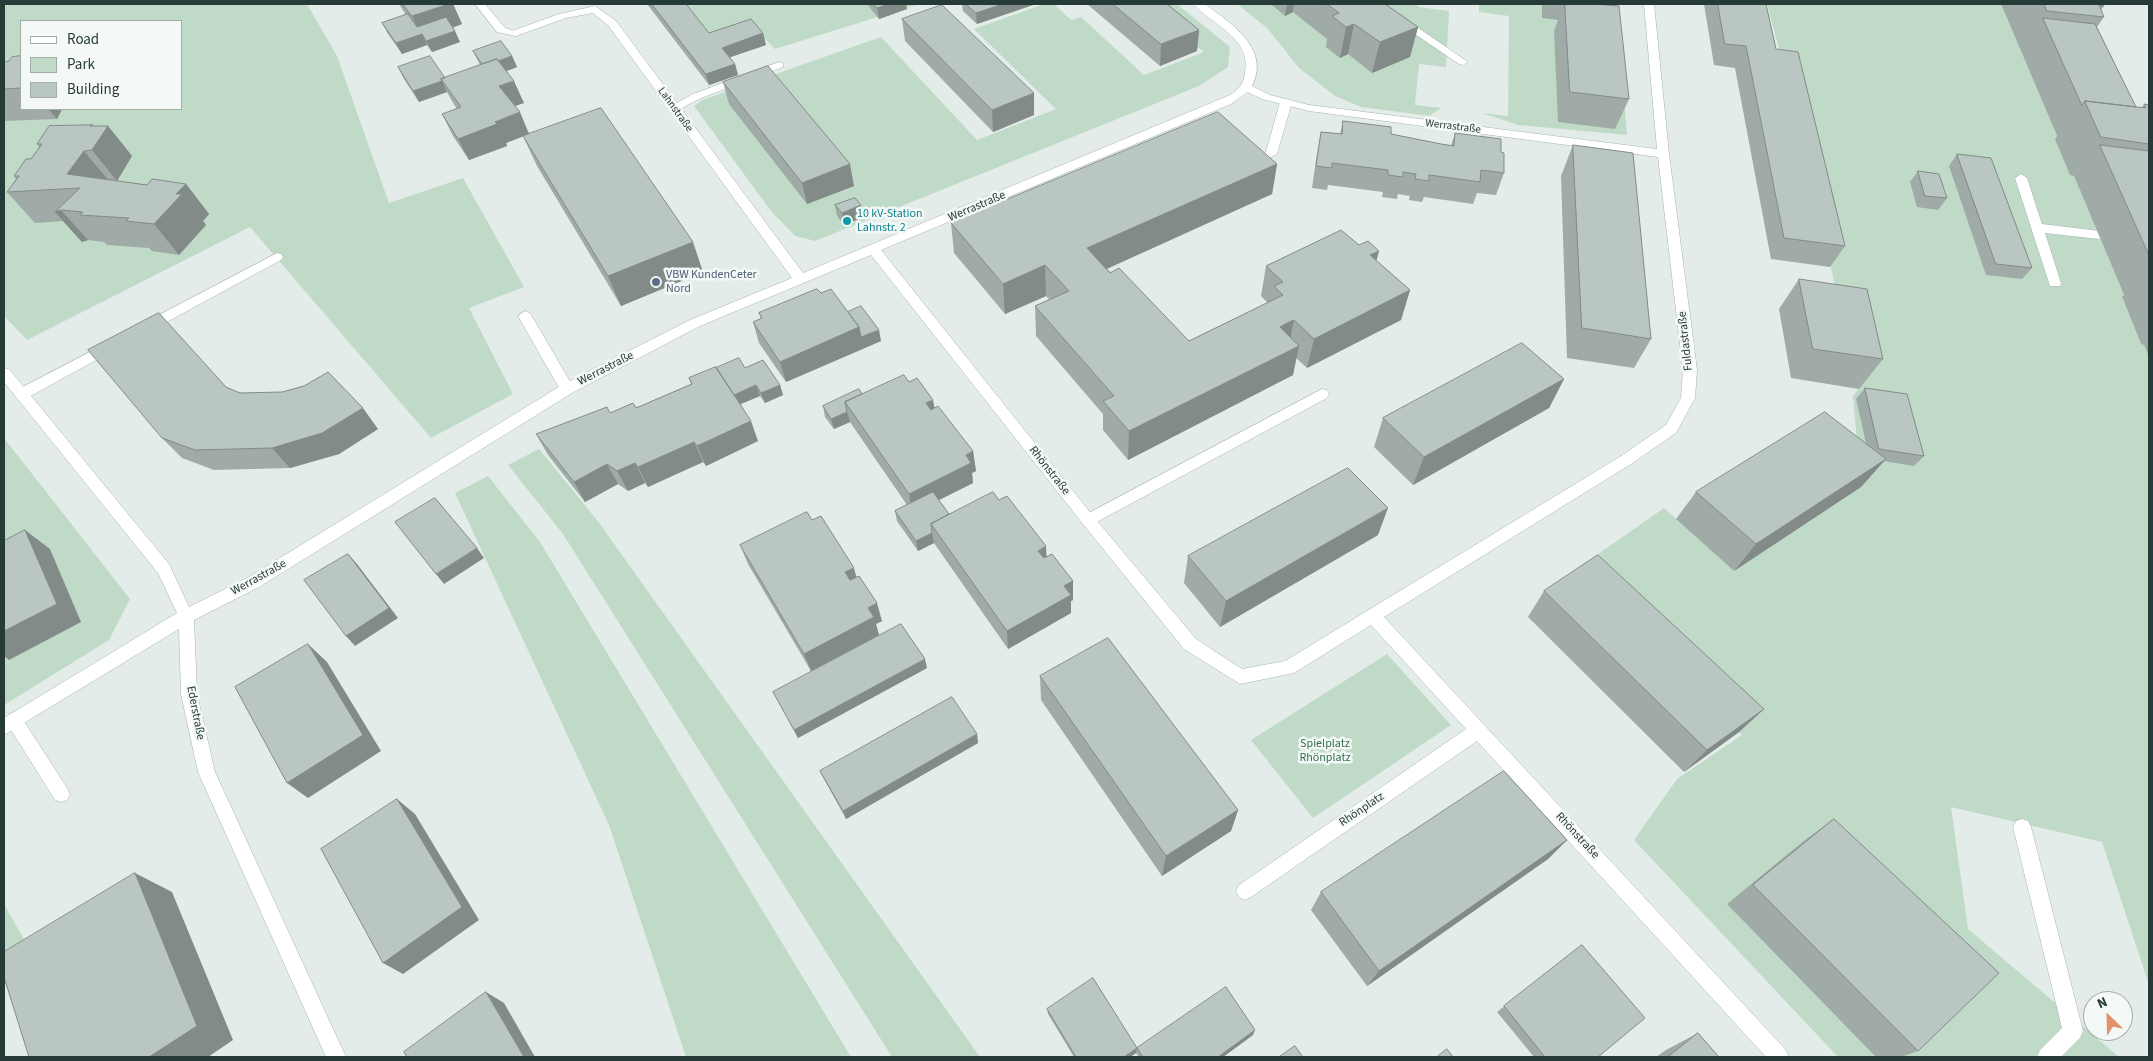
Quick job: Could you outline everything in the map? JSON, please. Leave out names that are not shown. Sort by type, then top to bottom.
[{"type":"street","name":"Lahnstraße","points":[[480,4],[501,30],[516,32],[563,16],[595,9],[612,23],[801,280]]},
{"type":"street","points":[[1199,4],[1246,44],[1251,56],[1252,71],[1246,87]]},
{"type":"street","points":[[1376,4],[1463,62]]},
{"type":"street","name":"Fuldastraße","points":[[1373,616],[1626,460],[1671,429],[1688,398],[1690,370],[1663,154],[1649,4]]},
{"type":"street","points":[[674,108],[697,96],[779,66]]},
{"type":"street","name":"Werrastraße","points":[[9,724],[186,616],[254,582],[567,389],[695,324],[1196,116],[1227,102],[1246,87],[1266,97],[1310,108],[1663,154]]},
{"type":"street","points":[[1241,167],[1271,154],[1286,102]]},
{"type":"street","points":[[2022,178],[2055,283]]},
{"type":"street","points":[[2038,228],[2099,236]]},
{"type":"street","name":"Rhönstraße","points":[[874,250],[1088,520],[1190,644],[1240,676],[1288,668],[1373,616],[1779,1057]]},
{"type":"street","points":[[22,394],[277,258]]},
{"type":"street","points":[[525,316],[567,389]]},
{"type":"street","name":"Ederstraße","points":[[4,373],[164,569],[186,616],[189,694],[207,772],[336,1057]]},
{"type":"street","points":[[1088,520],[1322,394]]},
{"type":"street","points":[[9,724],[61,794]]},
{"type":"street","name":"Rhönplatz","points":[[1245,891],[1479,730]]},
{"type":"street","points":[[2022,827],[2073,1031],[2047,1057]]},
{"type":"green space","points":[[4,4],[307,4],[337,56],[389,203],[463,178],[524,287],[469,308],[513,394],[431,438],[250,227],[27,340],[4,316]]},
{"type":"green space","points":[[684,4],[919,4],[775,49],[754,28],[714,42]]},
{"type":"green space","points":[[1044,4],[1054,4],[1071,20],[1081,17],[1144,75],[1204,52],[1146,4],[1177,4],[1230,47],[1228,67],[1199,86],[815,241],[795,236],[771,211],[694,106],[702,100],[881,37],[977,140],[1056,109],[974,29]]},
{"type":"green space","points":[[1237,4],[1418,4],[1418,7],[1449,11],[1446,67],[1419,64],[1415,105],[1441,108],[1429,116],[1361,107],[1335,96],[1299,68],[1267,28]]},
{"type":"green space","points":[[1479,4],[1616,4],[1627,135],[1518,125],[1482,113],[1508,116],[1509,16],[1479,12]]},
{"type":"green space","points":[[1767,4],[2001,4],[2058,139],[2070,175],[2074,176],[2125,298],[2122,298],[2141,344],[2144,345],[2149,357],[2149,985],[2102,842],[1951,807],[1968,929],[2083,1026],[2083,1041],[2100,1041],[2119,1057],[1838,1057],[1634,840],[1677,779],[1742,735],[1571,573],[1664,508],[1734,571],[1861,487],[1853,396],[1859,388],[1785,71]]},
{"type":"green space","points":[[4,438],[130,599],[109,640],[4,705]]},
{"type":"green space","points":[[539,449],[597,520],[980,1057],[892,1057],[563,534],[508,465]]},
{"type":"green space","points":[[488,476],[540,542],[851,1057],[686,1057],[609,825],[455,493]]},
{"type":"green space","name":"Spielplatz Rhönplatz","points":[[1387,654],[1451,725],[1313,818],[1251,740]]},
{"type":"green space","points":[[4,904],[25,941],[4,958]]},
{"type":"building","points":[[403,4],[449,4],[412,16]]},
{"type":"building","points":[[652,4],[686,4],[709,33],[751,19],[763,33],[722,48],[735,64],[706,74]]},
{"type":"building","points":[[874,4],[889,4],[877,8]]},
{"type":"building","points":[[966,4],[1003,4],[976,13]]},
{"type":"building","points":[[1113,4],[1167,4],[1199,30],[1161,44]]},
{"type":"building","points":[[1327,4],[1385,4],[1418,27],[1380,42],[1354,24],[1346,27],[1332,16],[1339,13]]},
{"type":"building","points":[[1565,4],[1619,6],[1629,99],[1570,92]]},
{"type":"building","points":[[1718,4],[1766,4],[1776,49],[1798,52],[1845,246],[1784,238],[1746,46],[1725,44]]},
{"type":"building","points":[[2044,4],[2103,4],[2104,6],[2099,5],[2104,17],[2047,11]]},
{"type":"building","points":[[942,5],[1034,93],[992,110],[902,19]]},
{"type":"building","points":[[408,14],[417,27],[446,17],[455,31],[426,41],[422,34],[396,43],[382,23]]},
{"type":"building","points":[[2043,18],[2095,24],[2136,107],[2085,101],[2082,105]]},
{"type":"building","points":[[501,41],[512,56],[482,64],[473,51]]},
{"type":"building","points":[[20,56],[20,88],[4,89],[4,62],[9,61],[12,57]]},
{"type":"building","points":[[430,56],[445,78],[441,79],[442,81],[413,91],[398,67]]},
{"type":"building","points":[[497,59],[514,81],[499,86],[520,112],[495,122],[497,124],[458,139],[442,114],[461,107],[441,79]]},
{"type":"building","points":[[768,66],[850,164],[802,183],[723,82]]},
{"type":"building","points":[[2085,101],[2146,108],[2144,104],[2149,105],[2149,144],[2101,137]]},
{"type":"building","points":[[601,108],[693,242],[608,276],[523,136]]},
{"type":"building","points":[[1218,112],[1277,164],[1087,248],[1110,273],[1119,268],[1189,341],[1283,295],[1274,286],[1283,282],[1266,266],[1341,230],[1359,245],[1368,241],[1379,251],[1370,255],[1410,290],[1314,339],[1294,320],[1287,323],[1280,327],[1299,346],[1129,431],[1103,401],[1114,396],[1035,306],[1069,291],[1045,265],[1003,284],[951,223]]},
{"type":"building","points":[[1343,121],[1391,127],[1391,134],[1454,146],[1455,133],[1501,139],[1501,152],[1504,153],[1504,173],[1481,170],[1480,182],[1429,175],[1429,181],[1415,179],[1416,174],[1403,172],[1403,177],[1388,175],[1388,170],[1332,163],[1332,168],[1316,166],[1321,132],[1342,134]]},
{"type":"building","points":[[92,125],[90,126],[108,126],[92,150],[84,151],[67,174],[147,185],[152,179],[186,184],[176,194],[182,194],[154,224],[126,221],[129,218],[80,215],[83,212],[61,210],[55,212],[80,188],[7,192],[19,176],[14,176],[26,159],[31,159],[42,144],[37,144],[49,126]]},
{"type":"building","points":[[1573,145],[1633,153],[1651,339],[1582,328]]},
{"type":"building","points":[[2100,145],[2149,151],[2149,255]]},
{"type":"building","points":[[1957,154],[1991,158],[2032,268],[1996,264]]},
{"type":"building","points":[[1918,171],[1939,174],[1947,198],[1925,196]]},
{"type":"building","points":[[855,198],[861,205],[842,213],[835,205]]},
{"type":"building","points":[[1799,279],[1867,289],[1883,359],[1813,349]]},
{"type":"building","points":[[817,289],[821,293],[831,289],[859,327],[780,362],[753,322],[762,318],[759,313]]},
{"type":"building","points":[[861,306],[879,330],[861,337],[859,327],[848,312]]},
{"type":"building","points":[[159,313],[226,387],[240,393],[282,392],[304,386],[328,372],[363,408],[322,433],[272,448],[195,450],[162,438],[88,350]]},
{"type":"building","points":[[1522,343],[1564,379],[1424,457],[1383,418]]},
{"type":"building","points":[[739,358],[745,368],[763,360],[780,385],[761,393],[756,385],[734,395],[716,368]]},
{"type":"building","points":[[716,367],[751,421],[697,446],[694,442],[638,467],[635,463],[617,471],[607,464],[574,482],[536,434],[607,407],[610,413],[633,403],[636,408],[692,384],[689,378]]},
{"type":"building","points":[[904,375],[909,382],[917,378],[933,400],[926,403],[931,410],[938,406],[973,451],[966,455],[971,463],[909,494],[845,402]]},
{"type":"building","points":[[1865,388],[1907,394],[1924,456],[1879,449]]},
{"type":"building","points":[[859,389],[862,394],[845,402],[847,412],[831,419],[823,406]]},
{"type":"building","points":[[1825,412],[1886,459],[1756,544],[1696,492]]},
{"type":"building","points":[[1348,468],[1388,508],[1226,601],[1188,556]]},
{"type":"building","points":[[933,492],[949,514],[931,524],[932,533],[916,541],[895,511]]},
{"type":"building","points":[[993,492],[999,500],[1007,496],[1046,546],[1038,551],[1044,558],[1052,554],[1073,581],[1064,586],[1071,595],[1007,631],[931,524]]},
{"type":"building","points":[[435,498],[477,548],[436,574],[395,522]]},
{"type":"building","points":[[807,512],[812,520],[821,516],[854,568],[845,572],[850,580],[859,576],[877,603],[868,608],[874,617],[804,654],[740,545]]},
{"type":"building","points":[[25,530],[57,604],[4,631],[4,541]]},
{"type":"building","points":[[348,554],[389,608],[346,636],[304,580]]},
{"type":"building","points":[[1598,555],[1764,709],[1707,750],[1544,591]]},
{"type":"building","points":[[901,624],[925,659],[794,730],[773,692]]},
{"type":"building","points":[[1108,638],[1238,810],[1166,856],[1040,676]]},
{"type":"building","points":[[308,644],[363,735],[287,783],[235,687]]},
{"type":"building","points":[[952,697],[977,734],[843,811],[820,771]]},
{"type":"building","points":[[1504,771],[1567,840],[1379,971],[1321,892]]},
{"type":"building","points":[[397,799],[462,907],[383,963],[321,849]]},
{"type":"building","points":[[1834,819],[1999,973],[1918,1051],[1753,885]]},
{"type":"building","points":[[135,873],[197,1026],[149,1057],[29,1057],[4,977],[4,952]]},
{"type":"building","points":[[1582,945],[1645,1018],[1598,1057],[1545,1057],[1504,1006]]},
{"type":"building","points":[[1093,978],[1137,1048],[1124,1057],[1076,1057],[1047,1009]]},
{"type":"building","points":[[1226,987],[1255,1030],[1218,1057],[1143,1057],[1137,1048]]},
{"type":"building","points":[[486,992],[524,1057],[407,1057],[404,1052]]},
{"type":"building","points":[[1698,1033],[1719,1057],[1668,1057]]},
{"type":"building","points":[[1295,1046],[1303,1057],[1279,1057]]},
{"type":"building","points":[[1447,1049],[1453,1057],[1437,1057]]},
{"type":"place","name":"10 kV-Station Lahnstr. 2","points":[[847,221]]},
{"type":"place","name":"VBW KundenCeter Nord","points":[[656,282]]}]
